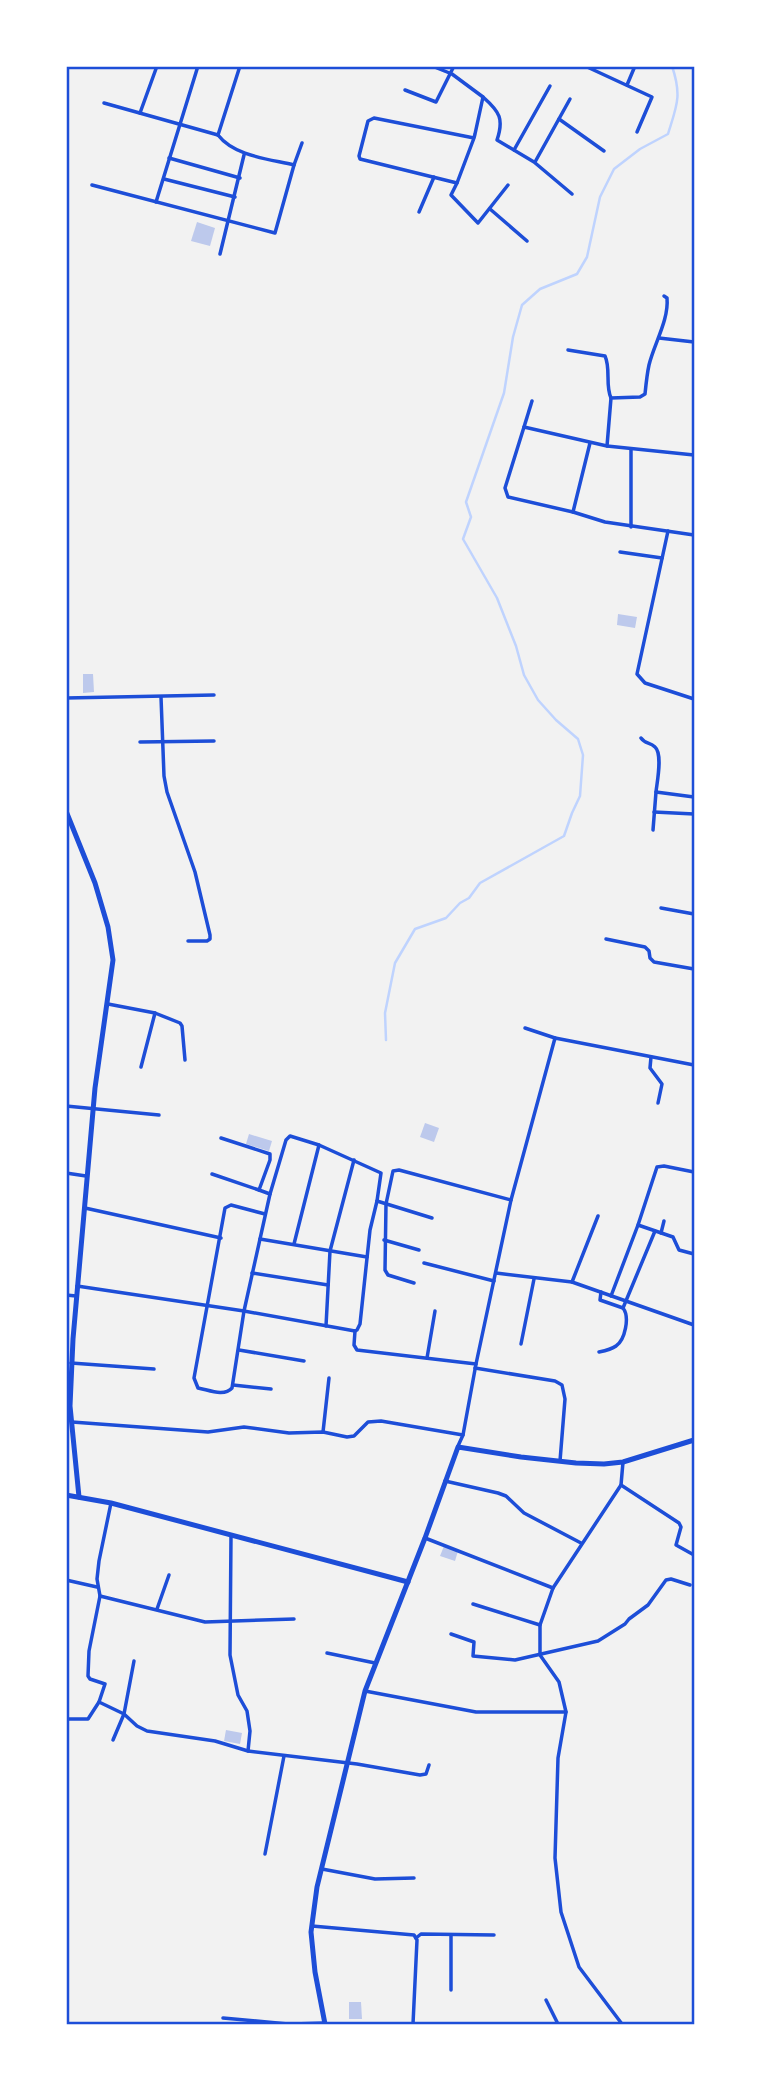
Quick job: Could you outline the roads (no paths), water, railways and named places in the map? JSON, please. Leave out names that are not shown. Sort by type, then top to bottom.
[{"type":"main road","points":[[66,811],[95,883],[113,960],[93,1108],[68,1389],[79,1497]]},
{"type":"main road","points":[[325,2024],[314,1972],[312,1926],[322,1869],[365,1691],[458,1447],[521,1457],[595,1464],[623,1462],[695,1440]]},
{"type":"main road","points":[[66,1495],[111,1503],[408,1583]]},
{"type":"street","points":[[140,113],[157,66]]},
{"type":"street","points":[[156,202],[198,66]]},
{"type":"street","points":[[218,135],[240,66]]},
{"type":"street","points":[[432,66],[452,74],[484,97],[501,119],[502,125],[497,140],[534,162],[572,194]]},
{"type":"street","points":[[405,90],[436,102],[454,66]]},
{"type":"street","points":[[585,66],[653,98],[636,132]]},
{"type":"street","points":[[627,85],[635,66]]},
{"type":"street","points":[[514,150],[550,86]]},
{"type":"street","points":[[484,97],[474,138],[451,194],[478,223],[508,185]]},
{"type":"street","points":[[534,162],[570,99]]},
{"type":"street","points":[[104,103],[218,135],[228,146],[238,150],[294,165]]},
{"type":"street","points":[[457,183],[360,159],[368,121],[383,118],[474,138]]},
{"type":"street","points":[[559,119],[604,151]]},
{"type":"street","points":[[92,185],[275,233],[302,143]]},
{"type":"street","points":[[220,254],[244,155]]},
{"type":"street","points":[[169,158],[240,178]]},
{"type":"street","points":[[419,212],[434,177]]},
{"type":"street","points":[[164,179],[235,197]]},
{"type":"street","points":[[489,209],[527,241]]},
{"type":"street","points":[[611,398],[640,397],[645,394],[648,367],[659,338],[667,303],[664,296]]},
{"type":"street","points":[[659,338],[695,342]]},
{"type":"street","points":[[568,350],[605,356],[607,360],[611,398],[607,446]]},
{"type":"street","points":[[532,401],[507,479],[505,488],[508,497],[605,522],[695,535]]},
{"type":"street","points":[[524,427],[631,450],[695,455]]},
{"type":"street","points":[[573,512],[590,442]]},
{"type":"street","points":[[631,450],[631,527]]},
{"type":"street","points":[[668,531],[637,674],[645,682],[695,699]]},
{"type":"street","points":[[620,552],[662,558]]},
{"type":"street","points":[[66,698],[214,695]]},
{"type":"street","points":[[161,697],[167,792],[195,872],[210,935],[207,941],[188,941]]},
{"type":"street","points":[[640,738],[644,743],[654,746],[659,753],[653,831]]},
{"type":"street","points":[[140,742],[214,741]]},
{"type":"street","points":[[656,792],[695,797]]},
{"type":"street","points":[[654,812],[695,814]]},
{"type":"street","points":[[661,908],[695,914]]},
{"type":"street","points":[[606,939],[645,947],[654,962],[695,969]]},
{"type":"street","points":[[108,1004],[155,1013],[181,1026],[186,1060]]},
{"type":"street","points":[[141,1067],[155,1013]]},
{"type":"street","points":[[525,1028],[555,1038],[695,1065]]},
{"type":"street","points":[[458,1447],[463,1435],[511,1200],[555,1038]]},
{"type":"street","points":[[652,1057],[650,1069],[662,1084],[658,1103]]},
{"type":"street","points":[[66,1105],[159,1115]]},
{"type":"street","points":[[265,1214],[231,1205],[225,1210],[194,1378],[198,1388],[223,1393],[230,1391],[233,1385],[244,1311],[265,1214],[286,1140],[294,1136],[379,1171],[382,1178],[370,1230],[360,1324],[355,1331],[354,1345],[357,1350],[427,1358],[555,1381],[562,1385],[565,1399],[560,1461]]},
{"type":"street","points":[[221,1138],[268,1152],[271,1156],[259,1190]]},
{"type":"street","points":[[294,1244],[319,1145]]},
{"type":"street","points":[[326,1327],[330,1251],[354,1160]]},
{"type":"street","points":[[611,1296],[657,1167],[695,1172]]},
{"type":"street","points":[[414,1283],[386,1274],[386,1204],[393,1171],[399,1170],[511,1200]]},
{"type":"street","points":[[66,1173],[86,1176]]},
{"type":"street","points":[[212,1174],[270,1194]]},
{"type":"street","points":[[377,1201],[432,1219]]},
{"type":"street","points":[[83,1208],[221,1238]]},
{"type":"street","points":[[572,1282],[598,1216]]},
{"type":"street","points":[[661,1233],[664,1221]]},
{"type":"street","points":[[638,1225],[673,1237],[679,1250],[694,1254]]},
{"type":"street","points":[[623,1308],[655,1231]]},
{"type":"street","points":[[260,1239],[367,1257]]},
{"type":"street","points":[[384,1240],[419,1250]]},
{"type":"street","points":[[424,1263],[494,1281]]},
{"type":"street","points":[[252,1273],[328,1285]]},
{"type":"street","points":[[496,1273],[572,1282],[695,1325]]},
{"type":"street","points":[[522,1344],[534,1279]]},
{"type":"street","points":[[77,1286],[355,1331]]},
{"type":"street","points":[[599,1352],[619,1343],[628,1321],[627,1312],[623,1308],[600,1300],[601,1292]]},
{"type":"street","points":[[66,1295],[76,1297]]},
{"type":"street","points":[[427,1358],[435,1311]]},
{"type":"street","points":[[239,1350],[304,1361]]},
{"type":"street","points":[[71,1363],[154,1370]]},
{"type":"street","points":[[323,1432],[329,1378]]},
{"type":"street","points":[[233,1385],[271,1389]]},
{"type":"street","points":[[72,1422],[177,1432],[208,1433],[244,1427],[289,1433],[323,1432],[350,1437],[368,1422],[381,1421],[463,1435]]},
{"type":"street","points":[[622,2025],[579,1967],[561,1912],[555,1858],[558,1758],[566,1712],[559,1682],[540,1655],[540,1625],[553,1588],[621,1485],[623,1462]]},
{"type":"street","points":[[445,1481],[506,1496],[524,1513],[582,1544]]},
{"type":"street","points":[[621,1485],[679,1523],[681,1527],[676,1545],[695,1555]]},
{"type":"street","points":[[66,1719],[88,1719],[99,1702],[104,1684],[90,1679],[89,1651],[100,1596],[97,1587],[99,1561],[111,1503]]},
{"type":"street","points":[[231,1536],[230,1655],[238,1695],[247,1712],[250,1731],[248,1751]]},
{"type":"street","points":[[425,1538],[553,1588]]},
{"type":"street","points":[[156,1610],[169,1575]]},
{"type":"street","points":[[451,1634],[474,1642],[474,1656],[515,1660],[540,1655],[598,1641],[648,1605],[666,1580],[671,1579],[690,1586]]},
{"type":"street","points":[[66,1580],[97,1587]]},
{"type":"street","points":[[100,1596],[195,1620],[230,1622],[294,1619]]},
{"type":"street","points":[[472,1604],[540,1625]]},
{"type":"street","points":[[327,1653],[375,1662]]},
{"type":"street","points":[[113,1740],[124,1714],[134,1661]]},
{"type":"street","points":[[365,1691],[476,1712],[566,1712]]},
{"type":"street","points":[[99,1702],[124,1714],[147,1731],[215,1741],[248,1751],[423,1775],[429,1765]]},
{"type":"street","points":[[265,1854],[284,1756]]},
{"type":"street","points":[[322,1869],[375,1879],[414,1878]]},
{"type":"street","points":[[312,1926],[411,1934],[416,1938]]},
{"type":"street","points":[[413,2025],[416,1938],[421,1934],[494,1935]]},
{"type":"street","points":[[451,1936],[451,1990]]},
{"type":"street","points":[[546,2000],[558,2025]]},
{"type":"street","points":[[223,2018],[290,2025],[325,2024]]},
{"type":"waterway","points":[[386,1040],[385,1013],[395,963],[415,929],[446,918],[460,903],[469,898],[480,883],[564,836],[580,796],[583,755],[578,739],[538,700],[524,675],[497,598],[463,539],[471,517],[466,502],[504,393],[513,337],[522,305],[540,289],[577,274],[587,257],[600,197],[614,169],[640,149],[668,134],[677,100],[677,85],[672,66]]}]
